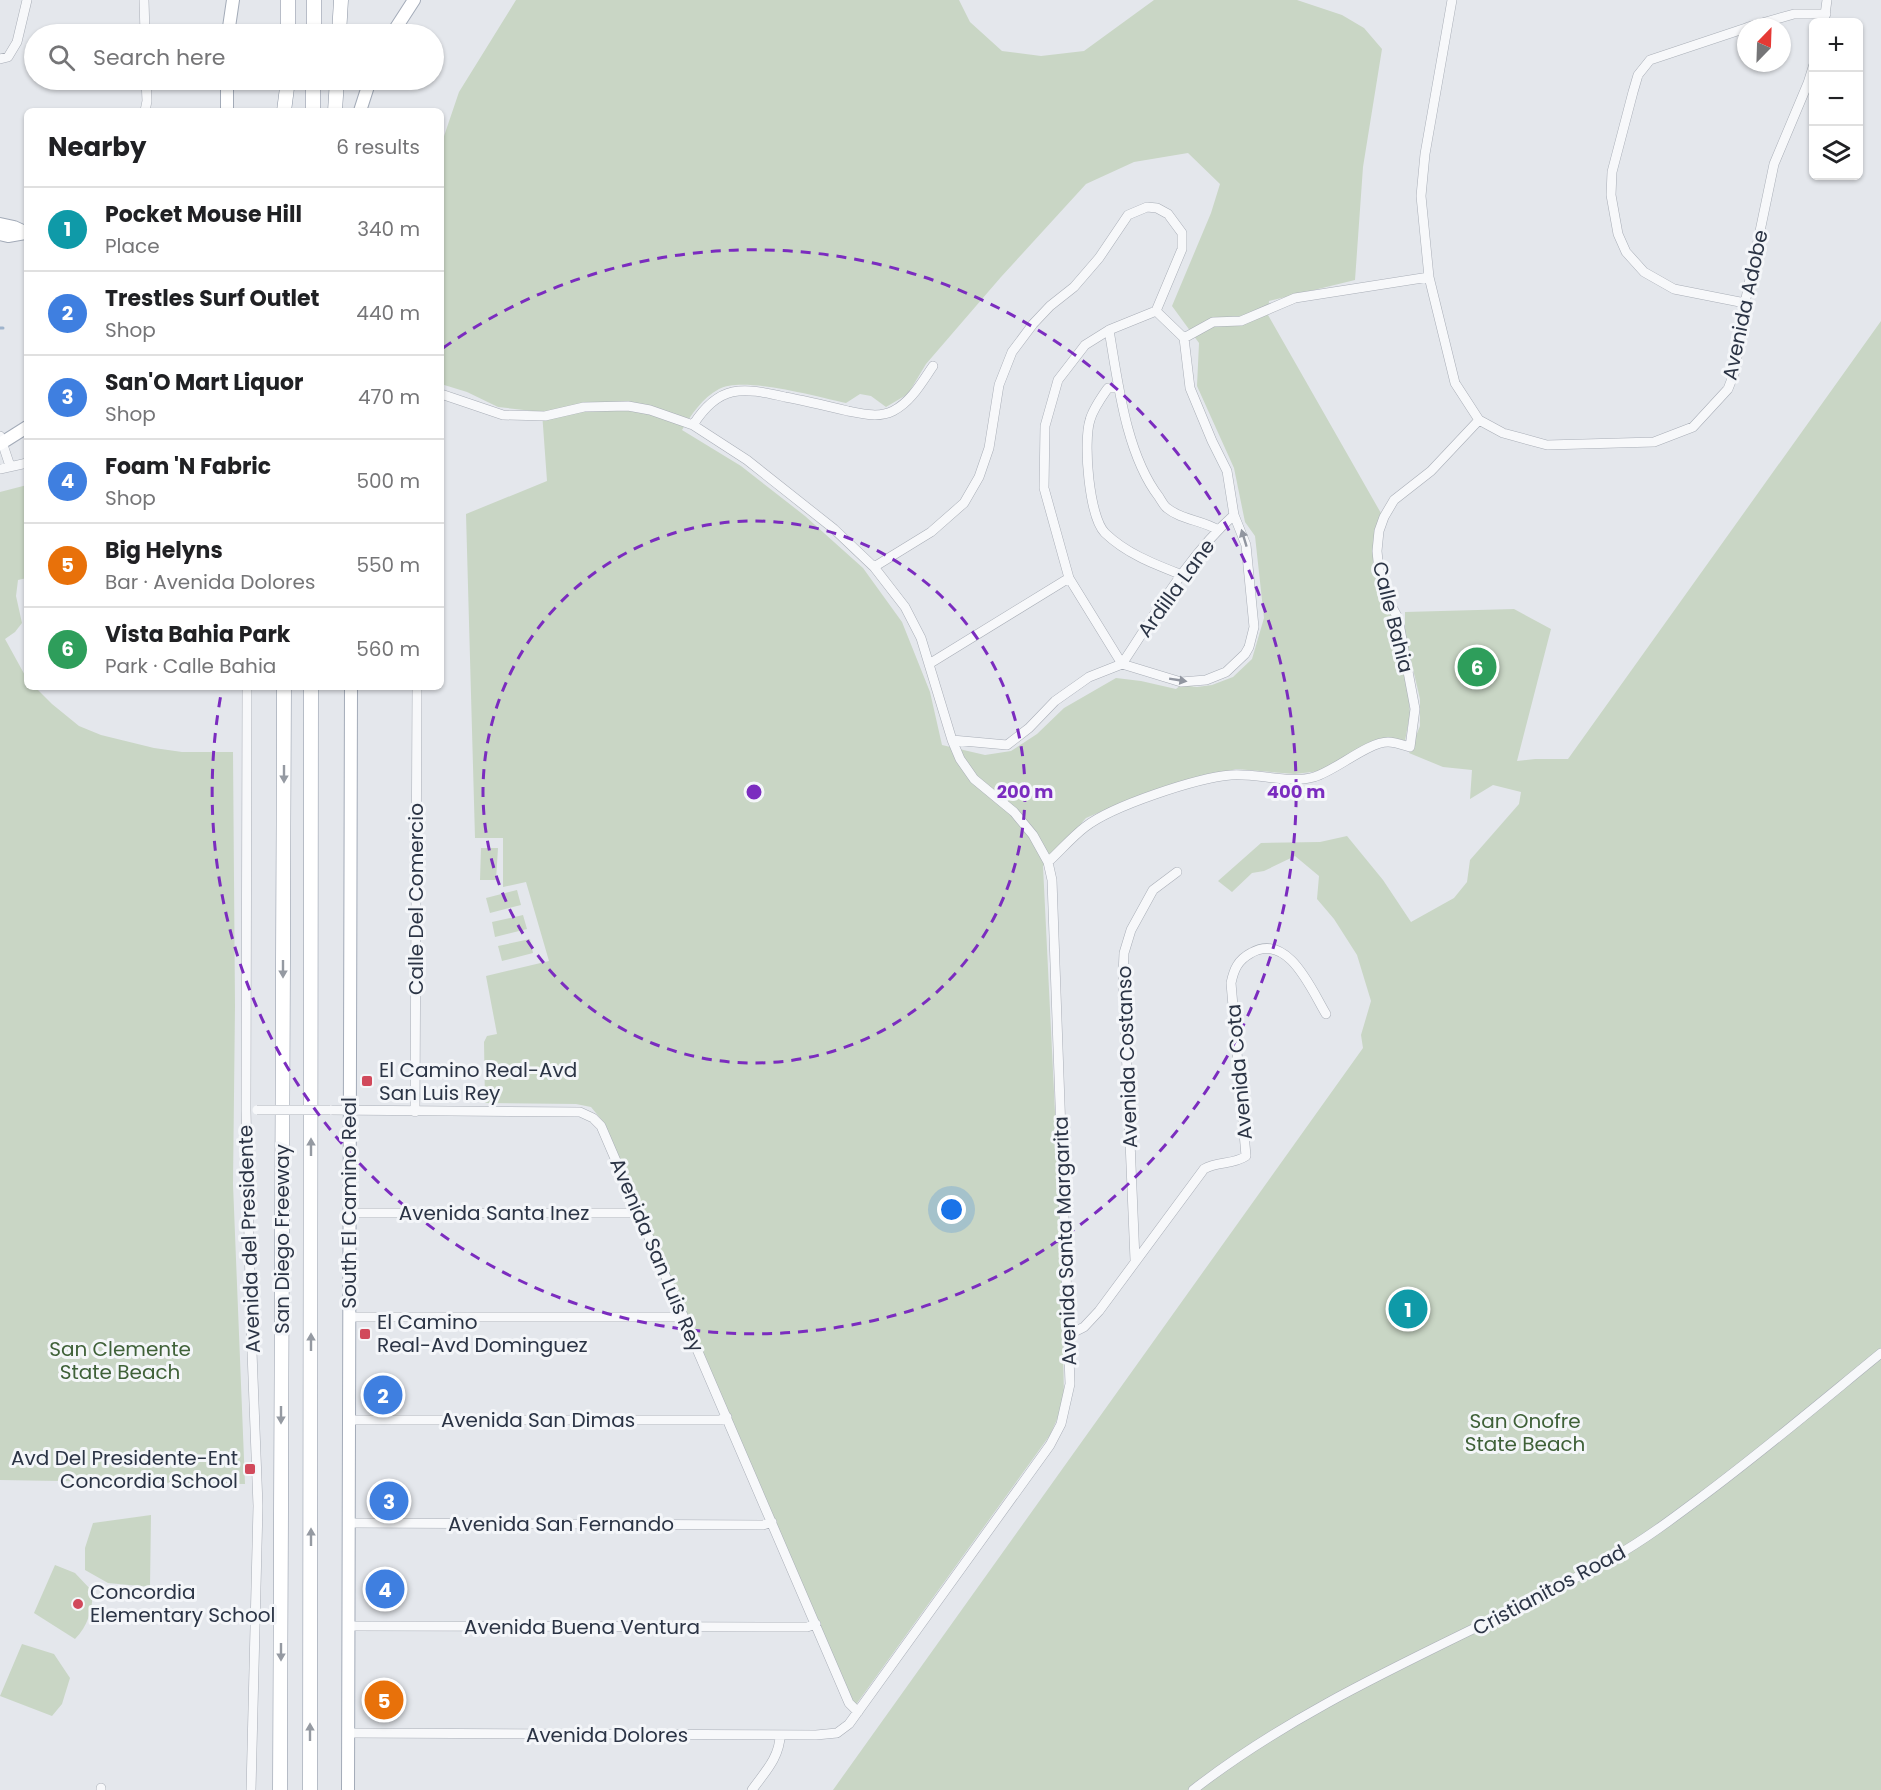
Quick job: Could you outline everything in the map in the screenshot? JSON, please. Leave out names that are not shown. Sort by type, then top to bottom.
[{"type":"highway","points":[[288,0],[288,24]]},
{"type":"highway","points":[[314,0],[314,24]]},
{"type":"highway","points":[[340,24],[341,0]]},
{"type":"highway","points":[[286,108],[287,90]]},
{"type":"highway","points":[[313,108],[314,90]]},
{"type":"highway","points":[[335,108],[336,90]]},
{"type":"highway","name":"San Diego Freeway","points":[[280,1790],[284,690]]},
{"type":"highway","name":"San Diego Freeway","points":[[310,1790],[312,690]]},
{"type":"main road","points":[[229,24],[233,0]]},
{"type":"main road","points":[[398,24],[414,0]]},
{"type":"main road","points":[[227,90],[227,108]]},
{"type":"main road","points":[[361,108],[367,90]]},
{"type":"main road","points":[[0,224],[24,232]]},
{"type":"main road","points":[[0,234],[8,236],[24,233]]},
{"type":"main road","points":[[1,440],[24,428]]},
{"type":"main road","name":"South El Camino Real","points":[[348,1790],[351,690]]},
{"type":"street","points":[[0,59],[8,57],[16,42],[27,0]]},
{"type":"street","points":[[144,0],[145,24]]},
{"type":"street","points":[[1452,0],[1425,154],[1421,196],[1429,277],[1455,382],[1479,420]]},
{"type":"street","points":[[1780,18],[1794,14],[1825,18],[1827,0]]},
{"type":"street","points":[[1737,30],[1650,60],[1638,75],[1612,172],[1611,195],[1618,234],[1626,252],[1644,272],[1674,289],[1745,303]]},
{"type":"street","name":"Avenida Adobe","points":[[1479,420],[1503,433],[1547,445],[1654,442],[1693,427],[1728,389],[1735,370],[1745,303],[1774,164],[1811,72]]},
{"type":"street","points":[[146,90],[146,108]]},
{"type":"street","points":[[874,567],[931,532],[964,502],[979,477],[989,448],[999,385],[1012,352],[1033,324],[1050,306],[1074,287],[1099,258],[1128,215],[1147,207],[1157,208],[1168,214],[1182,233],[1182,249],[1156,311],[1109,330],[1085,345],[1058,380],[1045,426],[1044,488],[1069,578],[1122,664]]},
{"type":"street","points":[[1184,338],[1213,322],[1241,321],[1294,298],[1429,277]]},
{"type":"street","points":[[952,740],[1006,745],[1029,728],[1055,701],[1089,677],[1122,664],[1181,682],[1206,680],[1226,672],[1245,654],[1253,636],[1254,620],[1246,544],[1234,515],[1227,471],[1190,388],[1184,338],[1156,311]]},
{"type":"street","points":[[1109,330],[1119,388],[1138,462],[1150,486],[1167,508],[1218,530]]},
{"type":"street","points":[[693,425],[719,396],[741,390],[761,391],[862,414],[882,415],[902,406],[933,366]]},
{"type":"street","points":[[1119,388],[1108,388],[1089,421],[1088,483],[1095,512],[1103,531],[1132,555],[1182,575]]},
{"type":"street","name":"Avenida Santa Margarita","points":[[444,395],[503,415],[545,416],[584,407],[628,406],[650,410],[693,425],[747,460],[834,529],[874,567],[905,607],[921,638],[960,759],[974,779],[1014,812],[1034,835],[1048,862],[1052,880],[1070,1334],[1068,1402],[1061,1424],[1050,1445],[858,1713]]},
{"type":"street","name":"Calle Bahia","points":[[1048,862],[1085,827],[1102,817],[1118,808],[1182,786],[1230,775],[1269,776],[1298,780],[1314,777],[1369,748],[1387,742],[1410,747],[1415,709],[1398,618],[1387,598],[1379,571],[1377,551],[1379,531],[1394,500],[1431,471],[1479,420]]},
{"type":"street","points":[[1,440],[5,468],[24,464]]},
{"type":"street","name":"Ardilla Lane","points":[[1122,664],[1182,575],[1218,530],[1234,515]]},
{"type":"street","points":[[929,664],[1069,578]]},
{"type":"street","name":"Avenida del Presidente","points":[[247,690],[246,1110],[258,1506],[252,1790]]},
{"type":"street","name":"Calle Del Comercio","points":[[415,1112],[417,690]]},
{"type":"street","name":"Avenida Costanso","points":[[1135,1260],[1124,953],[1131,930],[1153,890],[1177,872]]},
{"type":"street","name":"Avenida Cota","points":[[1070,1334],[1084,1327],[1099,1311],[1204,1169],[1214,1163],[1238,1161],[1246,1156],[1231,983],[1234,968],[1242,958],[1254,951],[1266,949],[1280,951],[1292,959],[1326,1014]]},
{"type":"street","name":"Avenida San Luis Rey","points":[[246,1110],[580,1112],[593,1118],[602,1126],[849,1703],[858,1713]]},
{"type":"street","name":"Avenida Santa Inez","points":[[350,1213],[632,1213],[639,1210]]},
{"type":"street","points":[[349,1317],[674,1317],[682,1315]]},
{"type":"street","name":"Cristianitos Road","points":[[1192,1790],[1292,1722],[1341,1695],[1511,1612],[1616,1556],[1656,1531],[1741,1468],[1881,1353]]},
{"type":"street","name":"Avenida San Dimas","points":[[350,1420],[720,1420],[727,1417]]},
{"type":"street","name":"Avenida San Fernando","points":[[349,1523],[763,1525],[772,1522]]},
{"type":"street","name":"Avenida Buena Ventura","points":[[348,1626],[807,1627],[816,1624]]},
{"type":"street","name":"Avenida Dolores","points":[[348,1733],[816,1735],[837,1733],[846,1727],[858,1713]]},
{"type":"street","points":[[752,1790],[776,1757],[780,1748],[780,1735]]},
{"type":"green space","points":[[516,0],[959,0],[970,22],[1002,51],[1041,56],[1084,51],[1154,0],[1297,0],[1342,15],[1364,28],[1382,49],[1363,167],[1355,280],[1269,301],[1268,315],[1382,515],[1373,542],[1376,581],[1392,617],[1408,689],[1410,714],[1405,741],[1384,738],[1320,771],[1295,774],[1236,769],[1142,794],[1086,818],[1043,866],[1060,1215],[1064,1396],[1050,1435],[855,1706],[605,1124],[591,1107],[576,1104],[485,1103],[484,1042],[487,1036],[497,1034],[486,976],[549,961],[526,882],[503,887],[503,838],[475,838],[466,514],[547,481],[542,412],[498,407],[467,392],[444,385],[444,136],[459,92]],"holes":[[[1188,153],[1220,184],[1211,213],[1172,306],[1199,343],[1197,386],[1234,468],[1245,522],[1255,536],[1264,618],[1252,659],[1233,677],[1212,685],[1197,687],[1181,685],[1176,689],[1116,678],[1064,708],[1037,734],[1011,751],[985,755],[942,745],[930,692],[902,622],[863,568],[805,516],[741,466],[682,430],[707,397],[719,389],[730,386],[763,386],[846,403],[860,394],[871,396],[886,407],[908,394],[926,364],[1086,184],[1134,162]]]},
{"type":"green space","name":"San Onofre State Beach","points":[[1881,321],[1881,1790],[833,1790],[1363,1048],[1361,1035],[1371,1001],[1357,955],[1334,919],[1317,899],[1319,876],[1295,856],[1264,871],[1252,873],[1232,892],[1218,881],[1261,843],[1320,842],[1347,836],[1383,880],[1411,922],[1454,898],[1467,882],[1470,860],[1519,804],[1521,792],[1493,785],[1470,799],[1472,770],[1443,767],[1409,753],[1420,726],[1420,699],[1405,635],[1405,612],[1514,609],[1551,629],[1517,761],[1568,759]]},
{"type":"green space","name":"San Clemente State Beach","points":[[24,486],[24,579],[18,580],[16,596],[22,623],[5,639],[24,674],[24,690],[38,690],[79,726],[101,735],[154,748],[182,752],[233,752],[235,1006],[233,1184],[245,1484],[0,1480],[0,492]]},
{"type":"green space","points":[[481,848],[498,848],[496,880],[480,880]]},
{"type":"green space","points":[[517,890],[521,905],[490,913],[486,898]]},
{"type":"green space","points":[[523,915],[527,929],[495,937],[492,922]]},
{"type":"green space","points":[[530,939],[533,953],[502,961],[498,946]]},
{"type":"green space","points":[[151,1515],[150,1587],[108,1583],[85,1570],[85,1548],[93,1523]]},
{"type":"green space","points":[[55,1565],[75,1573],[93,1592],[88,1617],[83,1629],[75,1639],[34,1613]]},
{"type":"green space","points":[[22,1644],[54,1654],[70,1678],[62,1704],[52,1716],[0,1696]]},
{"type":"place","name":"Vista Bahia Park","points":[[1477,667]]},
{"type":"place","name":"El Camino Real-Avd San Luis Rey","points":[[367,1081]]},
{"type":"place","name":"Pocket Mouse Hill","points":[[1408,1309]]},
{"type":"place","name":"El Camino Real-Avd Dominguez","points":[[365,1334]]},
{"type":"place","name":"Trestles Surf Outlet","points":[[383,1395]]},
{"type":"place","name":"Avd Del Presidente-Ent Concordia School","points":[[250,1469]]},
{"type":"place","name":"San'O Mart Liquor","points":[[389,1501]]},
{"type":"place","name":"Foam 'N Fabric","points":[[385,1589]]},
{"type":"place","name":"Concordia Elementary School","points":[[78,1604]]},
{"type":"place","name":"Big Helyns","points":[[384,1700]]}]
